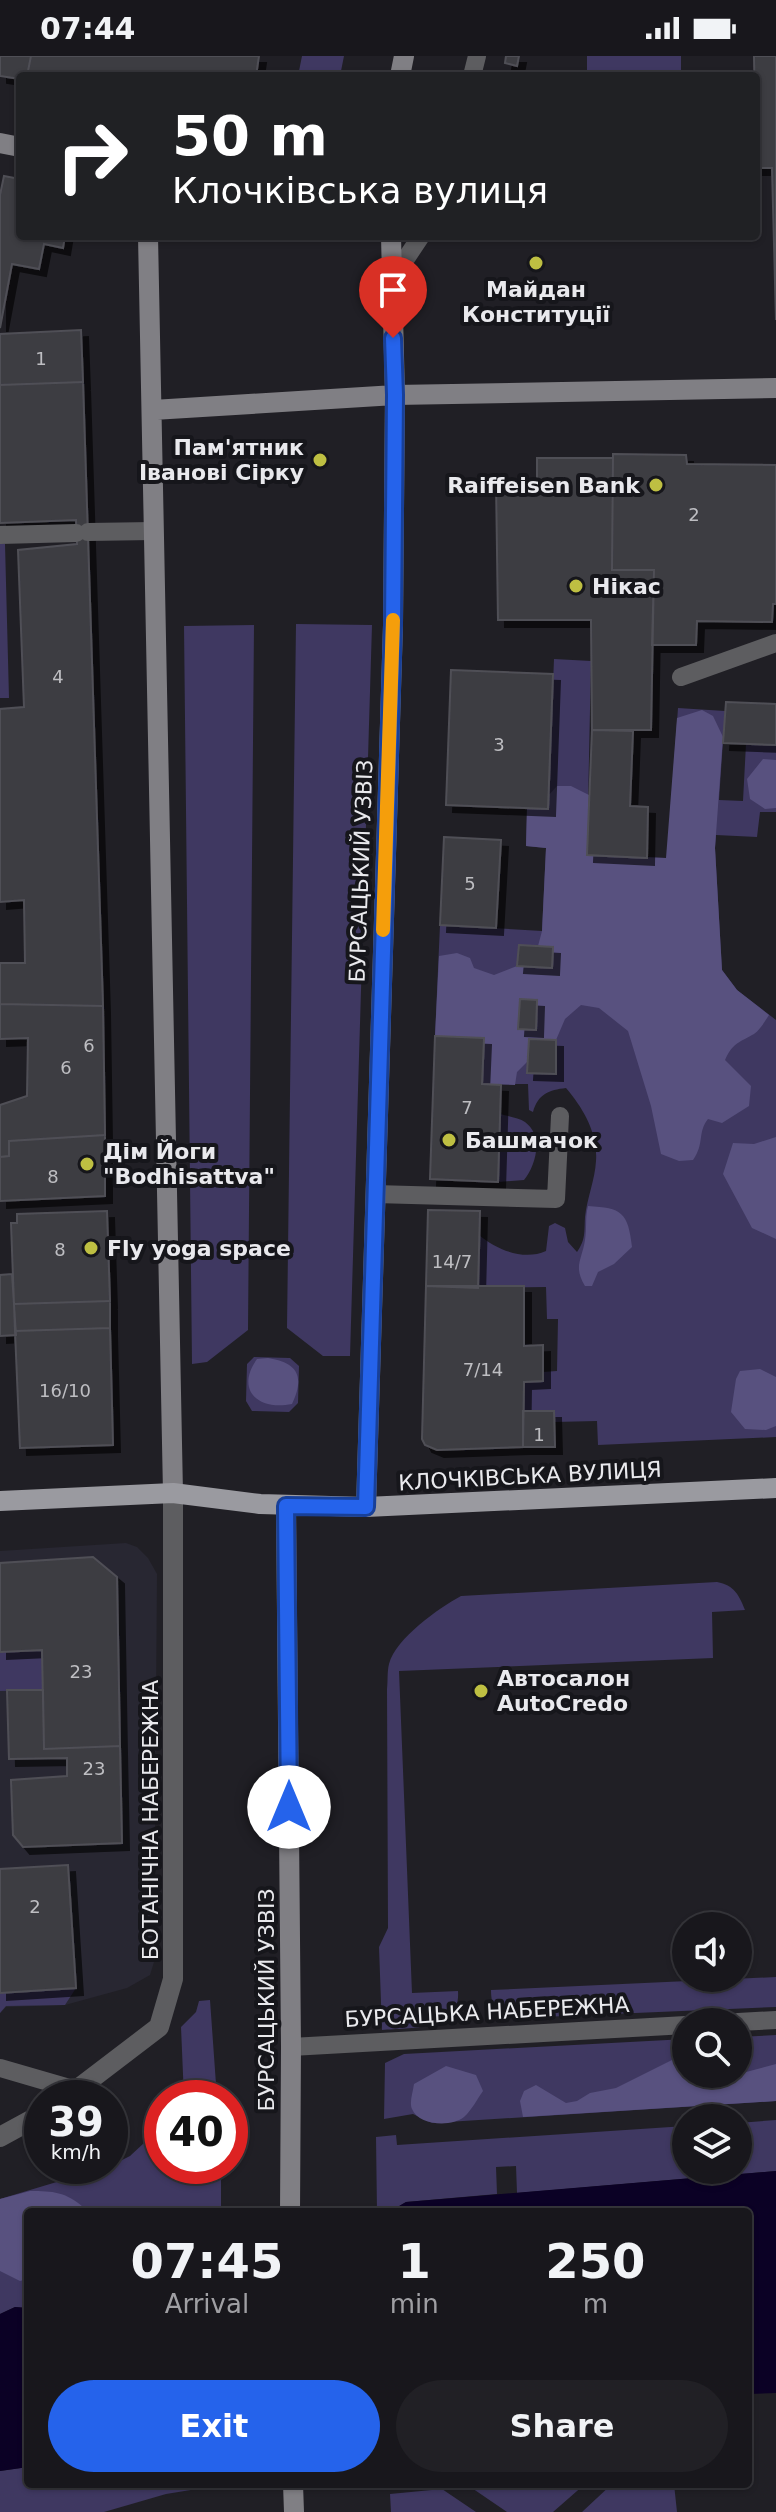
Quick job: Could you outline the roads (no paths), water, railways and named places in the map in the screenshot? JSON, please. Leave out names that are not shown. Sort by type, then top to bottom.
[{"type":"main road","name":"КЛОЧКІВСЬКА ВУЛИЦЯ","points":[[0,1501],[173,1493],[286,1506],[366,1507],[776,1488]]},
{"type":"street","points":[[148,240],[173,1493]]},
{"type":"street","name":"БУРСАЦЬКИЙ УЗВІЗ","points":[[366,1507],[393,625],[395,395],[391,240]]},
{"type":"street","points":[[153,410],[395,395],[776,388]]},
{"type":"street","name":"БОТАНІЧНА НАБЕРЕЖНА","points":[[89,2080],[159,2027],[173,1979],[173,1493]]},
{"type":"street","name":"БУРСАЦЬКИЙ УЗВІЗ","points":[[286,1506],[290,2208]]},
{"type":"street","points":[[0,2137],[24,2124]]},
{"type":"street","points":[[293,2488],[294,2512]]},
{"type":"lane","points":[[391,281],[418,240]]},
{"type":"lane","points":[[0,535],[153,531]]},
{"type":"lane","points":[[681,677],[776,643]]},
{"type":"lane","points":[[375,1194],[556,1199],[560,1116]]},
{"type":"lane","points":[[752,2021],[776,2020]]},
{"type":"lane","name":"БУРСАЦЬКА НАБЕРЕЖНА","points":[[291,2047],[672,2026]]},
{"type":"lane","points":[[0,2068],[33,2080]]},
{"type":"place","name":"Майдан Конституції","points":[[536,263]]},
{"type":"place","name":"Пам'ятник Іванові Сірку","points":[[320,460]]},
{"type":"place","name":"Raiffeisen Bank","points":[[656,485]]},
{"type":"place","name":"Нікас","points":[[576,586]]},
{"type":"place","name":"Башмачок","points":[[449,1140]]},
{"type":"place","name":"Дім Йоги \"Bodhisattva\"","points":[[87,1164]]},
{"type":"place","name":"Fly yoga space","points":[[91,1248]]},
{"type":"place","name":"Автосалон AutoCredo","points":[[481,1691]]}]
